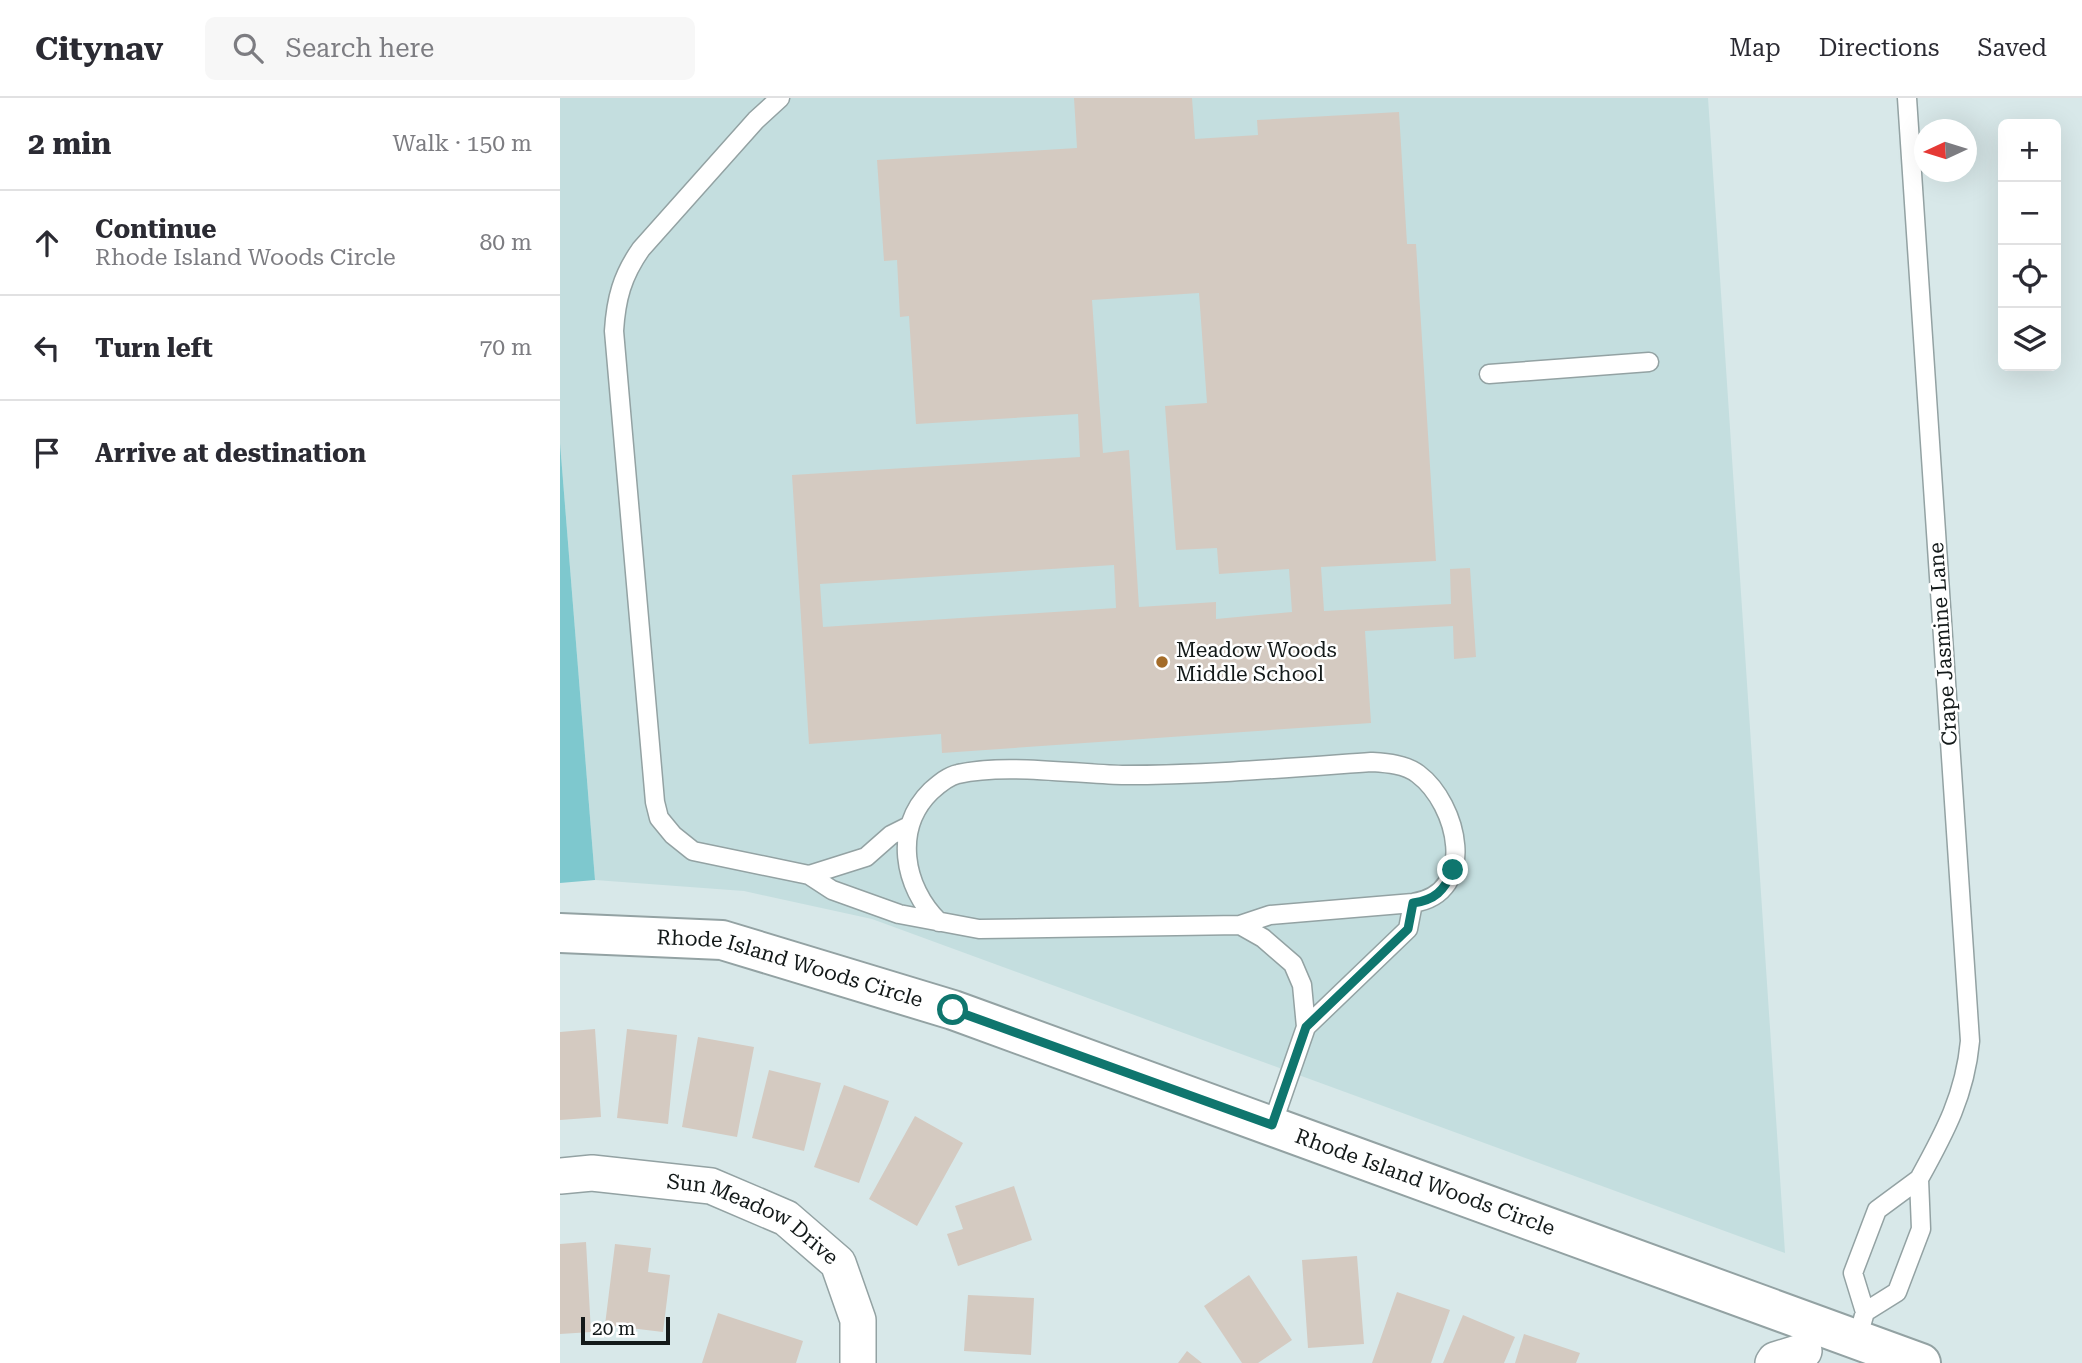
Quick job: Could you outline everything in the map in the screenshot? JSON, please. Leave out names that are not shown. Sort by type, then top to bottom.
[{"type":"street","name":"Rhode Island Woods Circle","points":[[560,933],[722,940],[953,1010],[1272,1125],[1801,1350],[1861,1326],[1921,1363]]},
{"type":"street","name":"Sun Meadow Drive","points":[[560,1176],[592,1173],[711,1186],[786,1218],[838,1263],[858,1320],[858,1363]]},
{"type":"lane","points":[[779,98],[756,120],[626,270],[619,290],[614,331],[652,778],[659,818],[673,835],[693,851],[809,875],[832,890],[899,914],[940,922],[1008,931],[1240,925],[1269,915],[1428,901],[1439,894],[1448,883],[1455,858],[1454,838],[1450,820],[1433,788],[1416,772],[1392,764],[1371,762],[1160,775],[1049,771],[956,774],[939,783],[923,799],[909,826],[907,862],[916,890],[925,908],[940,922]]},
{"type":"lane","name":"Crape Jasmine Lane","points":[[1861,1326],[1853,1273],[1877,1210],[1919,1179],[1958,1104],[1967,1073],[1970,1041],[1907,98]]},
{"type":"lane","points":[[1489,373],[1649,362]]},
{"type":"lane","points":[[809,875],[866,857],[891,835],[909,826]]},
{"type":"lane","points":[[1306,1027],[1408,929],[1413,903]]},
{"type":"lane","points":[[1240,925],[1271,944],[1293,964],[1301,985],[1306,1027],[1272,1125]]},
{"type":"lane","name":"Crape Jasmine Lane","points":[[1861,1326],[1897,1292],[1921,1228],[1919,1179]]},
{"type":"shaded area","name":"Meadow Woods Middle School","points":[[560,98],[1708,98],[1785,1253],[872,919],[744,891],[595,880],[560,443]]},
{"type":"shaded area","points":[[560,443],[595,880],[560,883]]},
{"type":"building","points":[[1074,98],[1192,98],[1195,139],[1258,135],[1257,120],[1399,112],[1407,244],[1416,244],[1436,561],[1321,567],[1324,611],[1451,604],[1450,569],[1470,568],[1476,657],[1454,659],[1453,626],[1365,631],[1371,723],[942,753],[941,734],[809,744],[792,475],[1080,457],[1078,414],[916,424],[909,316],[900,317],[897,260],[884,261],[877,160],[1077,148]],"holes":[[[1199,293],[1207,403],[1165,406],[1176,550],[1217,548],[1219,574],[1289,569],[1292,612],[1216,619],[1216,602],[1139,607],[1129,450],[1103,453],[1092,300]],[[1114,565],[1116,608],[823,627],[820,584]]]},
{"type":"building","points":[[595,1029],[601,1117],[560,1120],[560,1032]]},
{"type":"building","points":[[627,1029],[677,1035],[668,1124],[617,1118]]},
{"type":"building","points":[[698,1037],[754,1047],[737,1137],[682,1127]]},
{"type":"building","points":[[769,1070],[821,1083],[804,1151],[752,1138]]},
{"type":"building","points":[[844,1085],[889,1101],[859,1183],[814,1167]]},
{"type":"building","points":[[915,1116],[963,1143],[917,1226],[869,1199]]},
{"type":"building","points":[[1014,1186],[1032,1240],[958,1266],[947,1234],[963,1229],[955,1206]]},
{"type":"building","points":[[586,1242],[591,1332],[560,1334],[560,1244]]},
{"type":"building","points":[[615,1244],[651,1248],[648,1272],[670,1275],[663,1332],[605,1325]]},
{"type":"building","points":[[1357,1256],[1364,1344],[1308,1348],[1302,1260]]},
{"type":"building","points":[[1249,1275],[1292,1340],[1258,1363],[1242,1363],[1204,1306]]},
{"type":"building","points":[[1397,1292],[1450,1310],[1431,1363],[1372,1363]]},
{"type":"building","points":[[968,1295],[1034,1298],[1031,1355],[964,1351]]},
{"type":"building","points":[[718,1313],[803,1341],[796,1363],[702,1363]]},
{"type":"building","points":[[1463,1315],[1515,1337],[1504,1363],[1443,1363]]},
{"type":"building","points":[[1524,1334],[1580,1353],[1576,1363],[1515,1363]]},
{"type":"building","points":[[1187,1351],[1202,1363],[1178,1363]]},
{"type":"place","name":"Meadow Woods Middle School","points":[[1162,662]]},
{"type":"route","points":[[953,1010],[1272,1125],[1306,1027],[1408,929],[1413,903],[1428,901],[1439,894],[1448,883],[1453,870]]}]
